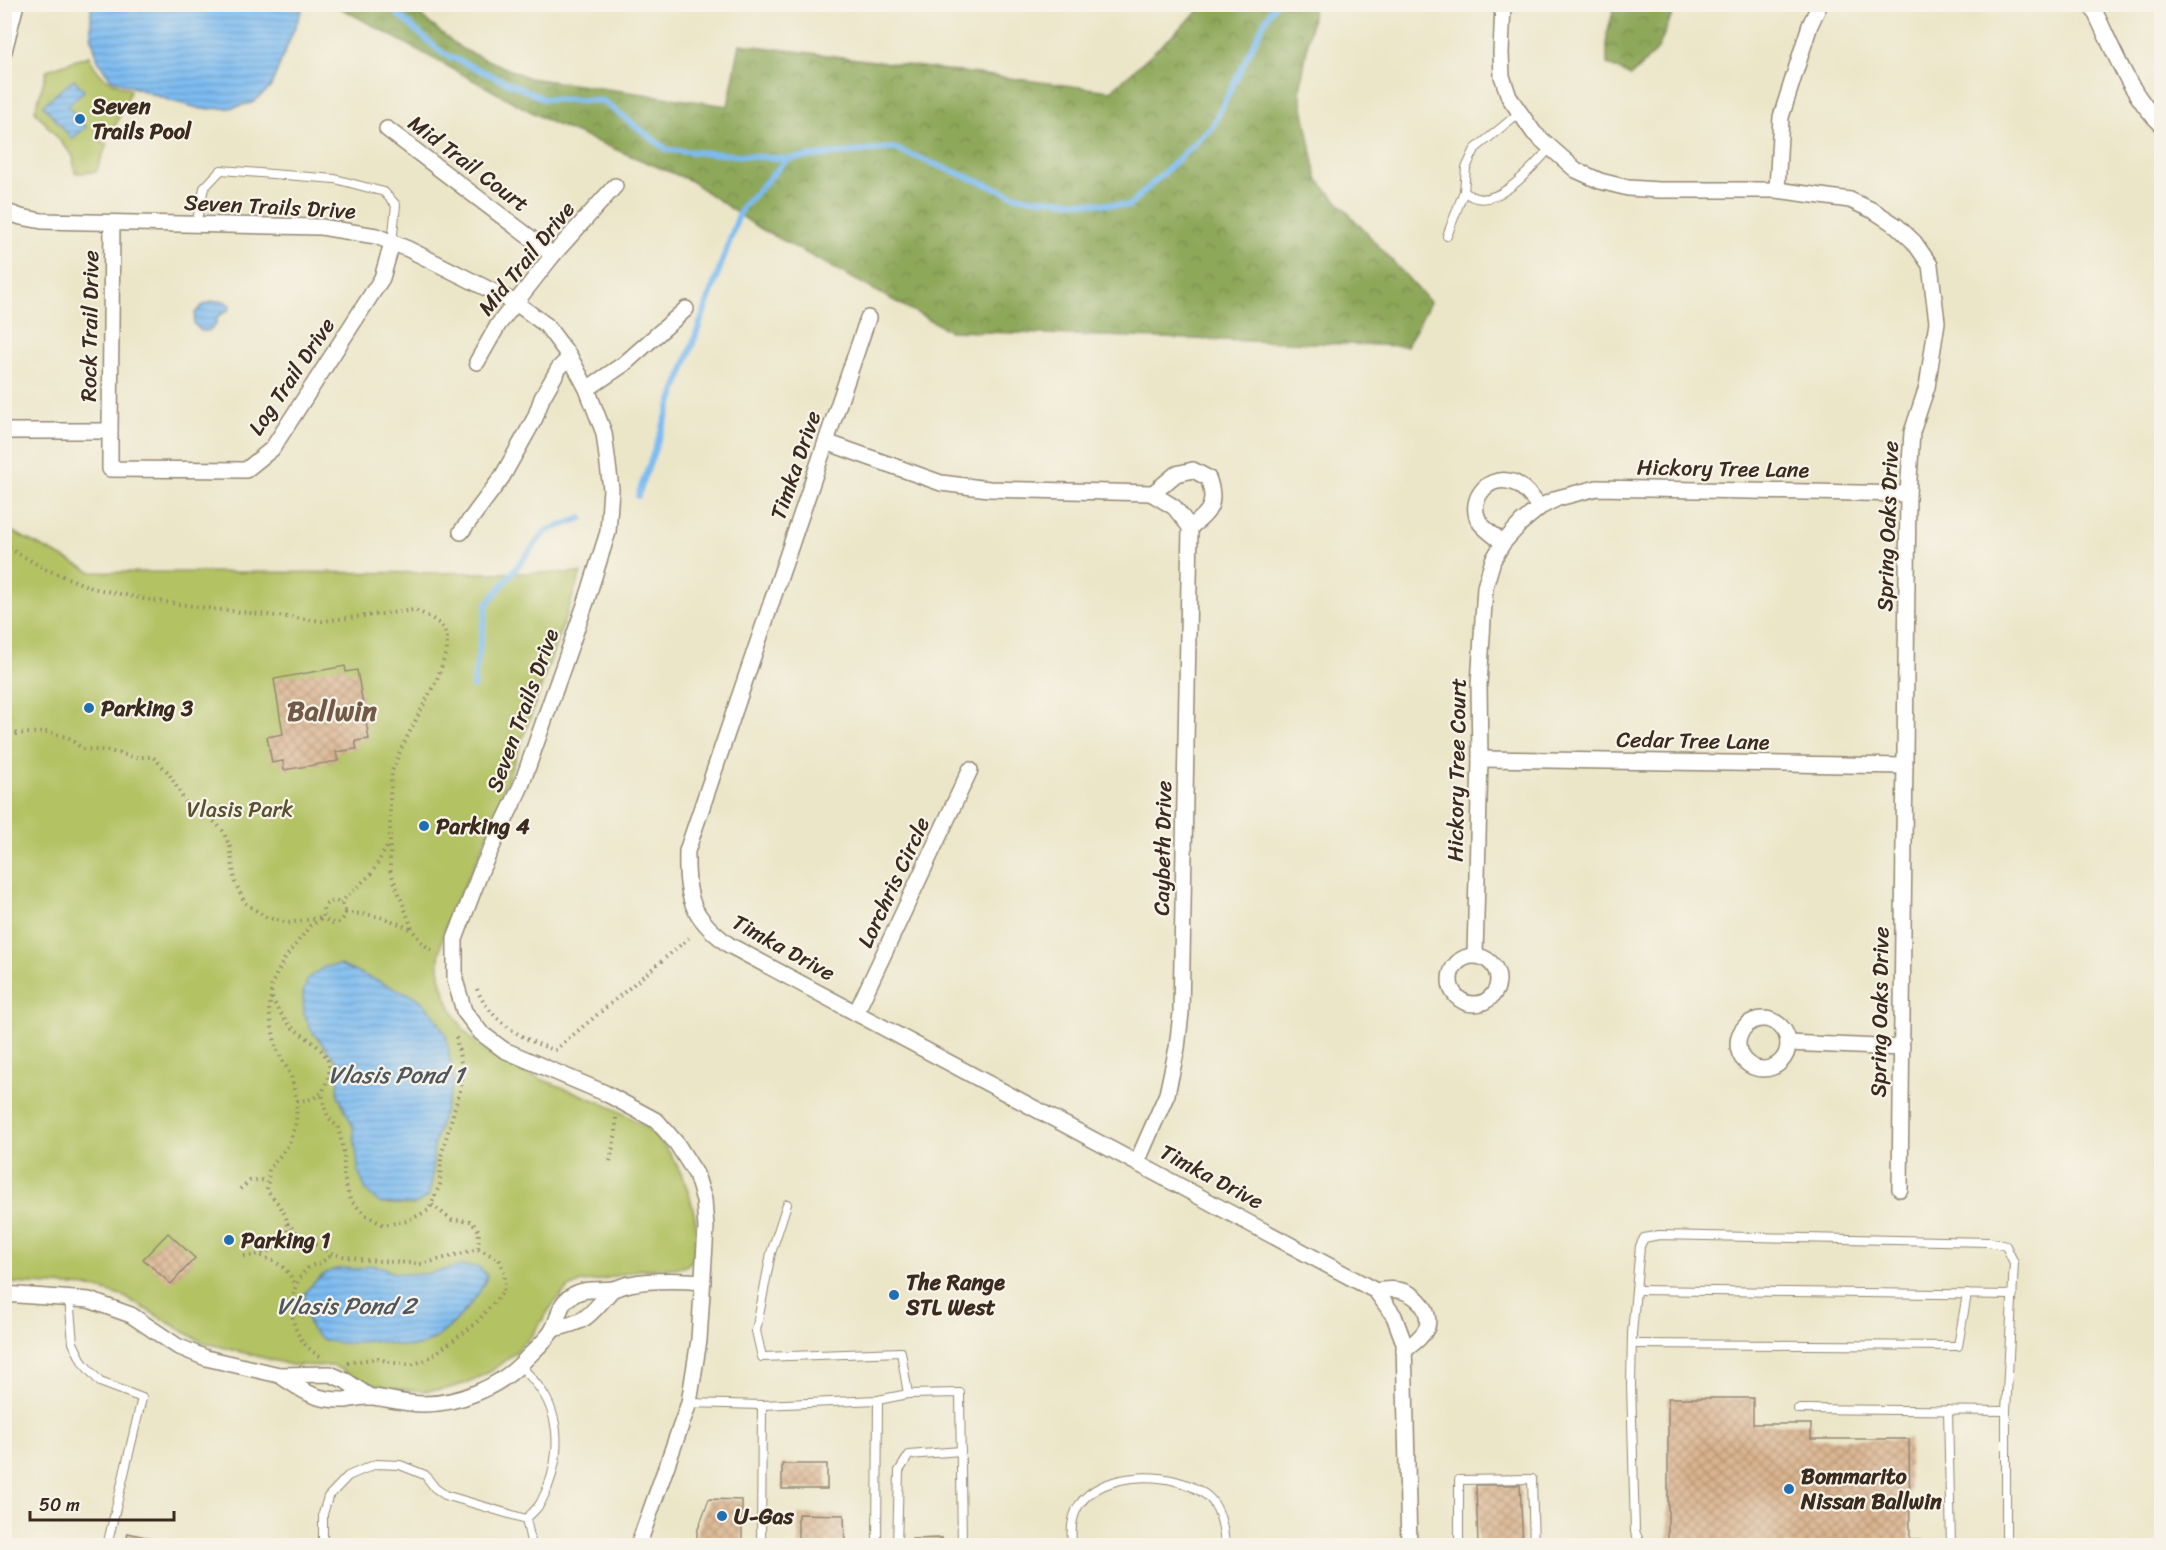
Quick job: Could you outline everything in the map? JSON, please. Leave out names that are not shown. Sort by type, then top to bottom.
[{"type":"street","points":[[4,51],[16,4]]},
{"type":"street","name":"Spring Oaks Drive","points":[[1503,4],[1502,75],[1509,97],[1518,113],[1550,148],[1576,170],[1600,181],[1628,188],[1777,190],[1850,200],[1874,211],[1897,226],[1914,242],[1930,265],[1936,322],[1927,387],[1912,432],[1908,494],[1900,1189]]},
{"type":"street","points":[[1777,190],[1781,117],[1810,25],[1820,4]]},
{"type":"street","points":[[2091,4],[2125,75],[2150,115],[2162,125]]},
{"type":"street","name":"Mid Trail Court","points":[[387,129],[553,255]]},
{"type":"street","name":"Mid Trail Drive","points":[[477,362],[498,325],[553,255],[615,186]]},
{"type":"street","name":"Seven Trails Drive","points":[[4,211],[21,218],[42,221],[321,227],[376,236],[516,303],[546,325],[570,357],[586,389],[604,433],[610,489],[608,532],[586,602],[521,786],[482,868],[455,939],[455,980],[464,1011],[481,1033],[504,1050],[605,1093],[657,1121],[677,1144],[696,1174],[704,1200],[706,1228],[699,1340],[689,1403],[638,1545]]},
{"type":"street","name":"Rock Trail Drive","points":[[110,431],[112,223]]},
{"type":"street","name":"Log Trail Drive","points":[[110,431],[110,469],[246,470],[272,449],[382,278],[392,243]]},
{"type":"street","points":[[586,389],[624,364],[686,309]]},
{"type":"street","name":"Timka Drive","points":[[868,318],[687,851],[689,893],[696,913],[708,930],[729,945],[1376,1291],[1394,1316],[1404,1343],[1409,1545]]},
{"type":"street","points":[[461,531],[502,477],[535,418],[542,398],[559,368],[570,357]]},
{"type":"street","points":[[4,431],[110,431]]},
{"type":"street","points":[[826,442],[941,483],[989,489],[1152,494],[1174,507],[1190,527],[1201,520],[1210,509],[1214,494],[1208,478],[1193,470],[1176,474],[1152,494]]},
{"type":"street","points":[[1503,543],[1478,519],[1475,510],[1481,491],[1497,481],[1507,480],[1524,489],[1540,507]]},
{"type":"street","name":"Hickory Tree Lane","points":[[1485,586],[1492,560],[1503,543],[1540,507],[1558,498],[1597,488],[1908,494]]},
{"type":"street","name":"Caybeth Drive","points":[[1137,1162],[1167,1094],[1177,1048],[1181,1013],[1190,527]]},
{"type":"street","name":"Hickory Tree Court","points":[[1474,955],[1480,759],[1479,685],[1485,586]]},
{"type":"street","name":"Cedar Tree Lane","points":[[1480,759],[1905,766]]},
{"type":"street","name":"Lorchris Circle","points":[[855,1013],[970,770]]},
{"type":"street","points":[[1788,1044],[1901,1048]]},
{"type":"street","points":[[279,1375],[307,1393],[324,1400],[370,1397],[424,1404],[451,1401],[496,1382],[520,1365],[553,1329],[560,1307],[569,1296],[588,1290],[613,1289],[650,1281],[703,1282]]},
{"type":"street","name":"Timka Drive","points":[[1376,1291],[1389,1288],[1405,1291],[1420,1300],[1427,1314],[1428,1325],[1421,1336],[1404,1351]]},
{"type":"street","points":[[553,1329],[581,1322],[613,1289]]},
{"type":"street","points":[[4,1294],[69,1297],[110,1306],[131,1315],[177,1346],[206,1358],[279,1375],[330,1374],[346,1381],[370,1397]]},
{"type":"lane","points":[[1447,236],[1464,191],[1466,168],[1475,149],[1518,113]]},
{"type":"lane","points":[[1464,191],[1470,197],[1480,199],[1508,189],[1527,174],[1550,148]]},
{"type":"lane","points":[[196,224],[204,188],[221,170],[335,179],[384,192],[396,205],[392,243]]},
{"type":"lane","points":[[787,1204],[771,1253],[756,1331],[762,1357],[901,1352],[908,1394]]},
{"type":"lane","points":[[1641,1545],[1635,1531],[1632,1344],[1640,1246],[1644,1238],[1659,1235],[1989,1242],[2006,1246],[2014,1263],[2006,1411],[2006,1545]]},
{"type":"lane","points":[[1636,1290],[2013,1295]]},
{"type":"lane","points":[[1632,1344],[1958,1346],[1966,1294]]},
{"type":"lane","points":[[69,1297],[73,1343],[83,1363],[100,1382],[142,1398],[107,1545]]},
{"type":"lane","points":[[520,1365],[534,1380],[546,1399],[555,1423],[557,1450],[541,1503],[526,1519]]},
{"type":"lane","points":[[689,1403],[762,1405],[878,1400],[908,1394],[960,1393],[962,1545]]},
{"type":"lane","points":[[877,1545],[878,1400]]},
{"type":"lane","points":[[761,1545],[762,1405]]},
{"type":"lane","points":[[1798,1409],[2006,1411]]},
{"type":"lane","points":[[1948,1410],[1951,1545]]},
{"type":"lane","points":[[897,1545],[899,1470],[909,1455],[961,1451]]},
{"type":"lane","points":[[323,1545],[323,1514],[328,1497],[348,1476],[376,1464],[400,1465],[425,1475],[435,1488],[446,1495],[526,1519]]},
{"type":"lane","points":[[1072,1545],[1071,1528],[1074,1515],[1088,1495],[1112,1482],[1134,1478],[1167,1480],[1207,1495],[1216,1508],[1224,1527],[1225,1545]]},
{"type":"lane","points":[[1459,1545],[1459,1480],[1532,1479],[1534,1545]]},
{"type":"lane","points":[[526,1519],[532,1545]]},
{"type":"path","points":[[4,545],[45,569],[92,588],[144,599],[322,621],[414,610],[441,624],[447,635],[447,651],[438,678],[414,722],[392,771],[389,843],[390,870],[413,930],[423,944],[433,951]]},
{"type":"path","points":[[4,731],[13,734],[49,732],[69,738],[83,748],[134,757],[153,757],[168,772],[186,803],[193,810],[211,818],[223,831],[230,848],[235,882],[245,903],[266,917],[288,923],[324,916]]},
{"type":"path","points":[[340,903],[371,874],[389,843]]},
{"type":"path","points":[[334,901],[340,903],[345,913],[342,919],[329,922],[323,910],[328,903],[334,901]]},
{"type":"path","points":[[345,913],[364,913],[389,919],[413,930]]},
{"type":"path","points":[[324,916],[310,926],[285,958],[272,983],[269,1011],[276,1048],[291,1076],[297,1101],[296,1123],[288,1146],[269,1170],[267,1190],[280,1206],[287,1223],[301,1237],[332,1254],[364,1260],[422,1264],[478,1249],[499,1259],[505,1274],[504,1291],[474,1325],[426,1360],[411,1365],[378,1358],[337,1362]]},
{"type":"path","points":[[476,986],[490,1011],[503,1025],[555,1050],[689,938]]},
{"type":"path","points":[[271,997],[280,1013],[320,1049],[329,1063],[328,1077],[322,1093],[330,1121],[338,1126],[342,1138],[344,1178],[350,1200],[366,1215],[383,1225],[407,1221],[429,1210],[432,1205],[440,1184],[441,1156],[462,1083],[462,1068],[456,1037]]},
{"type":"path","points":[[297,1101],[312,1099],[322,1093]]},
{"type":"path","points":[[610,1161],[616,1132],[616,1117]]},
{"type":"path","points":[[240,1189],[250,1181],[263,1180]]},
{"type":"path","points":[[432,1205],[452,1220],[471,1221],[479,1231],[478,1249]]},
{"type":"path","points":[[261,1256],[274,1250],[284,1238],[287,1223]]},
{"type":"path","points":[[322,1358],[302,1343],[294,1327],[292,1298],[295,1285],[309,1267],[321,1263],[332,1254]]},
{"type":"path","points":[[244,1256],[261,1256],[276,1262],[289,1272],[295,1285]]},
{"type":"green space","points":[[335,5],[414,5],[423,18],[462,49],[529,78],[728,106],[740,44],[1111,91],[1205,5],[1314,5],[1300,91],[1317,179],[1430,302],[1407,346],[950,331],[756,226],[689,180],[550,122]]},
{"type":"green space","points":[[1615,5],[1676,5],[1658,49],[1631,76],[1607,64],[1607,34]]},
{"type":"green space","name":"Seven Trails Pool","points":[[89,56],[101,74],[131,90],[113,131],[104,128],[99,140],[107,144],[96,172],[75,173],[73,156],[35,111],[47,70]]},
{"type":"green space","name":"Vlasis Park","points":[[5,528],[92,572],[581,573],[483,846],[445,929],[439,959],[440,975],[457,1019],[472,1039],[489,1053],[520,1070],[588,1097],[630,1117],[652,1133],[661,1143],[682,1176],[694,1213],[695,1253],[689,1263],[684,1267],[638,1270],[596,1281],[582,1282],[568,1288],[555,1301],[533,1334],[516,1352],[491,1371],[467,1383],[446,1389],[424,1391],[373,1384],[353,1378],[334,1366],[291,1365],[202,1342],[125,1297],[91,1287],[5,1281]]},
{"type":"water","points":[[91,4],[304,5],[270,88],[252,103],[230,108],[202,109],[171,101],[111,79],[98,61],[91,35]]},
{"type":"water","points":[[74,79],[84,91],[68,106],[86,127],[72,139],[43,105]]},
{"type":"water","points":[[213,301],[224,301],[230,305],[229,310],[218,316],[211,329],[201,331],[194,324],[195,313],[202,306]]},
{"type":"water","name":"Vlasis Pond 1","points":[[340,965],[418,998],[433,1013],[446,1035],[454,1082],[434,1144],[432,1181],[428,1197],[414,1205],[379,1203],[366,1190],[359,1174],[353,1127],[338,1095],[339,1064],[311,1030],[304,1013],[303,993],[308,978],[324,967]]},
{"type":"water","name":"Vlasis Pond 2","points":[[369,1265],[404,1274],[425,1274],[462,1266],[479,1267],[487,1276],[477,1296],[458,1318],[437,1337],[426,1343],[411,1347],[371,1341],[343,1343],[331,1342],[316,1335],[308,1321],[305,1293],[319,1278],[331,1271],[341,1268],[361,1269]]},
{"type":"building","points":[[345,666],[346,672],[357,670],[369,739],[355,741],[357,749],[336,752],[338,761],[284,770],[283,761],[272,763],[267,737],[283,734],[274,679]]},
{"type":"building","points":[[168,1233],[195,1258],[171,1284],[143,1259]]},
{"type":"building","name":"Bommarito Nissan Ballwin","points":[[1668,1398],[1753,1398],[1753,1424],[1811,1424],[1811,1439],[1909,1439],[1910,1540],[1921,1540],[1921,1546],[1668,1546]]},
{"type":"building","points":[[782,1464],[827,1464],[827,1489],[782,1489]]},
{"type":"building","points":[[1476,1485],[1520,1485],[1523,1546],[1478,1546]]},
{"type":"building","name":"U-Gas","points":[[709,1499],[742,1500],[742,1546],[697,1546],[697,1532]]},
{"type":"building","points":[[798,1514],[844,1515],[845,1546],[798,1546]]},
{"type":"building","points":[[128,1533],[178,1545],[178,1546],[125,1546]]},
{"type":"building","points":[[942,1538],[943,1546],[912,1546],[912,1539]]},
{"type":"waterway","points":[[386,4],[442,53],[544,99],[603,101],[667,150],[787,159]]},
{"type":"waterway","points":[[638,496],[741,209],[787,159],[893,148],[1019,197],[1129,206],[1212,127],[1275,4]]},
{"type":"waterway","points":[[473,687],[487,604],[546,531],[582,518]]},
{"type":"place","name":"Seven Trails Pool","points":[[80,119]]},
{"type":"place","name":"Parking 3","points":[[89,708]]},
{"type":"place","name":"Parking 4","points":[[424,826]]},
{"type":"place","name":"Parking 1","points":[[229,1240]]},
{"type":"place","name":"The Range STL West","points":[[894,1295]]},
{"type":"place","name":"Bommarito Nissan Ballwin","points":[[1789,1489]]},
{"type":"place","name":"U-Gas","points":[[722,1516]]},
{"type":"district","name":"Ballwin","points":[[332,710]]}]
